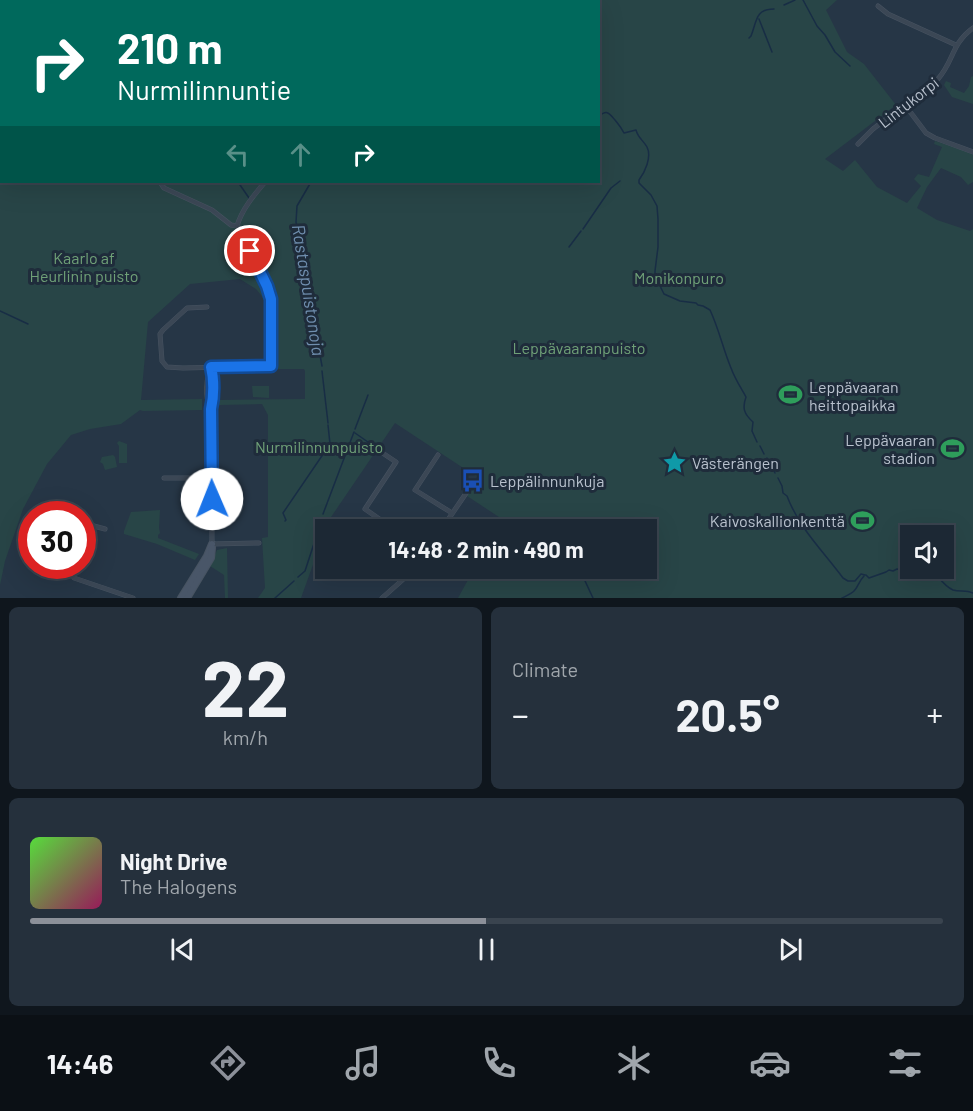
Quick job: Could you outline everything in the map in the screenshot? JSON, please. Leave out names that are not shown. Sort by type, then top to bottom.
[{"type":"street","points":[[878,6],[888,14],[956,45]]},
{"type":"street","name":"Lintukorpi","points":[[858,144],[873,129],[935,83],[942,75],[956,45],[973,28]]},
{"type":"street","points":[[905,105],[926,133],[973,152]]},
{"type":"street","points":[[161,183],[164,188],[212,210],[247,235],[250,251],[271,299],[271,366],[167,367],[162,361],[161,333],[164,328],[187,308],[207,307]]},
{"type":"street","points":[[237,226],[248,204],[264,183]]},
{"type":"street","points":[[187,598],[211,558],[211,409],[208,402],[208,374],[211,367]]},
{"type":"street","points":[[379,519],[365,509],[396,462],[381,452]]},
{"type":"street","points":[[438,456],[415,490],[452,513]]},
{"type":"street","points":[[164,478],[212,478]]},
{"type":"street","points":[[448,519],[473,483]]},
{"type":"street","points":[[96,527],[105,530]]},
{"type":"street","points":[[212,544],[259,543]]},
{"type":"street","points":[[181,598],[212,544]]},
{"type":"street","points":[[77,579],[133,598]]},
{"type":"street","points":[[382,598],[405,579]]},
{"type":"green space","name":"Leppävaaranpuisto","points":[[600,0],[837,0],[826,10],[847,52],[864,64],[896,105],[825,159],[843,171],[855,160],[877,187],[907,203],[921,186],[914,179],[918,174],[929,177],[942,147],[934,144],[935,141],[965,150],[973,155],[973,182],[968,185],[961,177],[941,168],[927,187],[917,208],[937,220],[970,231],[973,229],[973,598],[458,598],[468,579],[657,579],[657,519],[502,519],[467,496],[480,484],[480,479],[395,423],[330,519],[315,519],[315,559],[301,598],[258,598],[265,588],[262,538],[268,537],[268,415],[262,404],[219,405],[218,400],[305,399],[305,371],[304,369],[274,369],[274,288],[271,285],[263,287],[267,307],[256,289],[240,279],[190,284],[148,322],[141,400],[202,399],[202,410],[140,410],[121,424],[71,435],[47,464],[27,501],[18,501],[18,523],[5,561],[0,585],[0,183],[600,183]]},
{"type":"green space","points":[[973,76],[973,104],[952,97],[944,85],[946,81],[951,83],[950,87],[964,93]]},
{"type":"green space","points":[[252,386],[269,386],[269,398],[253,397]]},
{"type":"green space","points":[[119,441],[127,444],[127,463],[119,463],[117,443]]},
{"type":"green space","points":[[113,455],[117,467],[105,470],[100,462],[102,457]]},
{"type":"green space","points":[[160,510],[158,538],[199,554],[195,560],[157,544],[124,534],[131,512]]},
{"type":"green space","points":[[227,548],[228,598],[225,598],[224,575],[210,566],[217,550]]},
{"type":"waterway","points":[[784,5],[795,0]]},
{"type":"waterway","points":[[803,0],[835,52],[850,66]]},
{"type":"waterway","points":[[749,38],[760,14],[763,11],[774,9]]},
{"type":"waterway","points":[[759,19],[772,52]]},
{"type":"waterway","name":"Monikonpuro","points":[[600,116],[604,113],[611,115],[624,133],[636,130],[647,147],[648,160],[639,183],[651,195],[657,206],[658,247],[655,276],[660,281],[664,294],[680,301],[696,303],[710,310],[733,372],[746,397],[745,411],[753,422],[752,431],[757,442]]},
{"type":"waterway","points":[[583,229],[611,188],[620,181]]},
{"type":"waterway","points":[[239,183],[249,198]]},
{"type":"waterway","name":"Rastaspuistonoja","points":[[310,183],[297,206],[296,222],[322,366]]},
{"type":"waterway","points":[[569,247],[581,231]]},
{"type":"waterway","points":[[0,311],[28,324]]},
{"type":"waterway","name":"Rastaspuistonoja","points":[[322,371],[328,423]]},
{"type":"waterway","points":[[355,429],[368,395]]},
{"type":"waterway","name":"Rastaspuistonoja","points":[[285,521],[283,513],[330,444],[328,425]]},
{"type":"waterway","points":[[323,514],[354,432]]},
{"type":"waterway","points":[[355,433],[378,449]]},
{"type":"waterway","name":"Monikonpuro","points":[[760,446],[764,454]]},
{"type":"waterway","name":"Monikonpuro","points":[[767,458],[775,473]]},
{"type":"waterway","name":"Monikonpuro","points":[[778,478],[783,493],[787,496],[798,519],[843,578],[855,581],[861,574],[865,575]]},
{"type":"waterway","points":[[298,577],[305,571],[315,540]]},
{"type":"waterway","points":[[866,575],[869,578],[889,570],[900,570]]},
{"type":"waterway","points":[[842,598],[854,591],[864,576]]},
{"type":"waterway","points":[[584,579],[593,598]]},
{"type":"waterway","points":[[940,579],[956,591],[973,593]]},
{"type":"waterway","points":[[275,598],[294,581]]},
{"type":"place","name":"Leppävaaran heittopaikka","points":[[791,395]]},
{"type":"place","name":"Leppävaaran stadion","points":[[953,448]]},
{"type":"place","name":"Västerängen","points":[[674,462]]},
{"type":"place","name":"Leppälinnunkuja","points":[[472,480]]},
{"type":"place","name":"Kaivoskallionkenttä","points":[[863,520]]},
{"type":"route","points":[[212,499],[213,374],[211,367],[271,366],[271,299],[250,251]]},
{"type":"park label","name":"Kaarlo af Heurlinin puisto","points":[[84,266]]},
{"type":"park label","name":"Nurmilinnunpuisto","points":[[319,446]]}]
